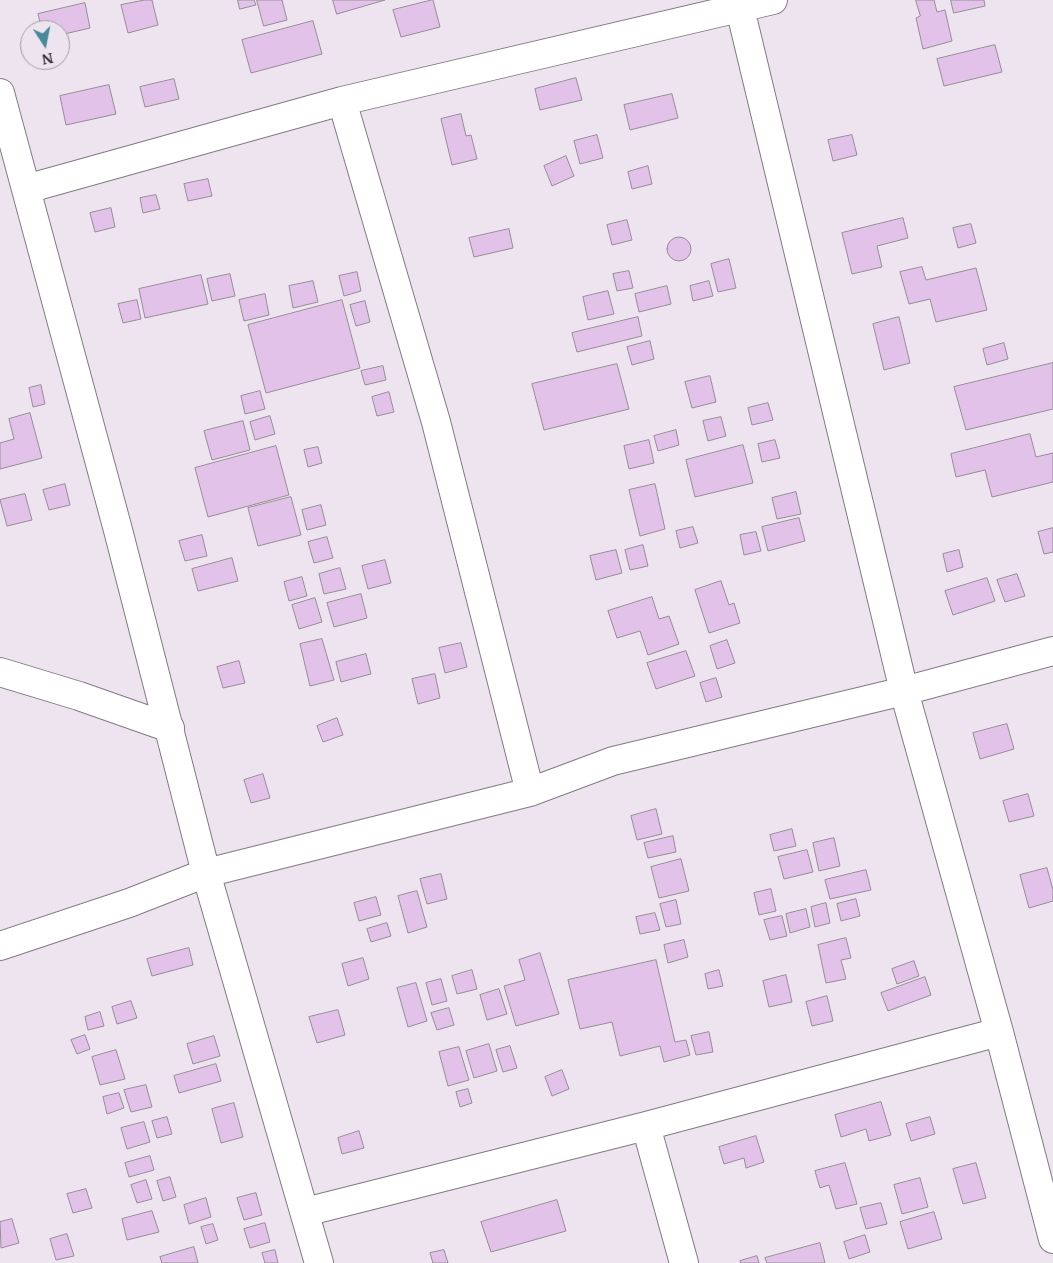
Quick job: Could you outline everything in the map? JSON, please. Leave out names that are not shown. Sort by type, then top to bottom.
[{"type":"street","points":[[26,189],[342,101],[739,4],[773,0]]},
{"type":"street","points":[[739,4],[904,691],[999,1032],[1053,1239]]},
{"type":"street","points":[[0,93],[170,728],[206,873],[319,1263]]},
{"type":"street","points":[[342,101],[436,422],[530,792]]},
{"type":"street","points":[[0,946],[129,903],[206,873],[530,792],[613,761],[904,691],[1053,651]]},
{"type":"street","points":[[0,672],[79,696],[170,728]]},
{"type":"street","points":[[305,1212],[646,1126],[999,1032]]},
{"type":"street","points":[[646,1126],[684,1263]]},
{"type":"building","points":[[152,0],[158,25],[128,33],[121,5]]},
{"type":"building","points":[[238,0],[254,0],[256,5],[240,9]]},
{"type":"building","points":[[257,0],[282,0],[287,20],[264,26]]},
{"type":"building","points":[[333,0],[385,0],[337,14]]},
{"type":"building","points":[[433,0],[440,27],[401,37],[393,10]]},
{"type":"building","points":[[916,0],[934,0],[937,12],[945,10],[952,41],[923,49],[916,18],[920,16]]},
{"type":"building","points":[[951,0],[984,0],[985,6],[954,13]]},
{"type":"building","points":[[85,3],[90,28],[70,33],[70,20],[40,20],[38,14]]},
{"type":"building","points":[[313,21],[322,54],[251,73],[242,40]]},
{"type":"building","points":[[995,45],[1002,72],[944,86],[937,59]]},
{"type":"building","points":[[576,78],[582,100],[540,110],[535,89]]},
{"type":"building","points":[[174,79],[179,99],[145,107],[140,87]]},
{"type":"building","points":[[109,85],[116,114],[66,125],[60,96]]},
{"type":"building","points":[[672,94],[678,118],[630,130],[624,105]]},
{"type":"building","points":[[461,114],[466,136],[471,135],[477,159],[452,165],[441,119]]},
{"type":"building","points":[[597,135],[603,158],[580,164],[574,141]]},
{"type":"building","points":[[852,135],[857,155],[833,161],[828,140]]},
{"type":"building","points":[[566,156],[574,176],[552,186],[544,166]]},
{"type":"building","points":[[648,166],[652,184],[632,189],[628,172]]},
{"type":"building","points":[[208,179],[212,196],[188,201],[184,184]]},
{"type":"building","points":[[156,195],[160,209],[143,213],[140,198]]},
{"type":"building","points":[[111,208],[115,227],[95,232],[90,213]]},
{"type":"building","points":[[903,218],[908,238],[877,246],[882,267],[852,274],[842,233]]},
{"type":"building","points":[[627,220],[632,240],[612,245],[607,225]]},
{"type":"building","points":[[971,224],[976,243],[958,248],[953,228]]},
{"type":"building","points":[[509,229],[513,248],[474,257],[469,238]]},
{"type":"building","points":[[679,237],[684,238],[690,244],[690,254],[684,260],[679,261],[674,260],[668,254],[667,249],[668,244],[674,238]]},
{"type":"building","points":[[729,259],[736,288],[718,292],[711,264]]},
{"type":"building","points":[[922,267],[926,280],[976,268],[987,310],[936,322],[930,299],[909,304],[900,272]]},
{"type":"building","points":[[629,271],[633,288],[617,291],[613,274]]},
{"type":"building","points":[[357,272],[361,291],[344,296],[339,276]]},
{"type":"building","points":[[230,274],[235,296],[212,301],[207,279]]},
{"type":"building","points":[[201,275],[208,304],[145,318],[139,289]]},
{"type":"building","points":[[313,281],[318,302],[293,308],[289,286]]},
{"type":"building","points":[[709,281],[713,296],[693,301],[690,286]]},
{"type":"building","points":[[667,286],[671,304],[639,312],[635,294]]},
{"type":"building","points":[[608,291],[614,314],[588,320],[583,297]]},
{"type":"building","points":[[265,294],[269,315],[244,321],[239,300]]},
{"type":"building","points":[[137,300],[141,319],[123,323],[118,304]]},
{"type":"building","points":[[342,300],[360,368],[266,393],[248,325]]},
{"type":"building","points":[[365,301],[370,322],[356,326],[350,305]]},
{"type":"building","points":[[638,317],[642,336],[577,352],[572,333]]},
{"type":"building","points":[[899,317],[910,363],[884,370],[873,324]]},
{"type":"building","points":[[650,341],[654,359],[632,365],[627,347]]},
{"type":"building","points":[[1004,343],[1008,359],[987,365],[983,349]]},
{"type":"building","points":[[1053,363],[1053,409],[966,430],[954,387]]},
{"type":"building","points":[[617,364],[629,409],[544,430],[532,384]]},
{"type":"building","points":[[383,366],[386,380],[365,385],[361,371]]},
{"type":"building","points":[[710,376],[716,402],[692,408],[685,382]]},
{"type":"building","points":[[41,385],[45,404],[33,407],[29,388]]},
{"type":"building","points":[[260,391],[265,409],[245,414],[241,396]]},
{"type":"building","points":[[389,392],[394,412],[377,416],[372,397]]},
{"type":"building","points":[[768,403],[773,420],[752,425],[748,408]]},
{"type":"building","points":[[30,413],[42,458],[0,469],[0,443],[14,439],[9,419]]},
{"type":"building","points":[[270,416],[275,434],[255,440],[250,422]]},
{"type":"building","points":[[721,417],[726,436],[708,441],[703,421]]},
{"type":"building","points":[[243,421],[250,450],[212,460],[204,431]]},
{"type":"building","points":[[676,430],[679,445],[658,451],[654,436]]},
{"type":"building","points":[[1030,434],[1036,457],[1053,453],[1053,482],[992,497],[985,470],[956,477],[951,454]]},
{"type":"building","points":[[649,440],[654,463],[629,469],[624,446]]},
{"type":"building","points":[[775,440],[780,458],[762,462],[758,444]]},
{"type":"building","points":[[743,445],[753,483],[695,497],[686,460]]},
{"type":"building","points":[[276,446],[289,495],[208,517],[195,468]]},
{"type":"building","points":[[318,447],[322,463],[308,467],[304,450]]},
{"type":"building","points":[[65,484],[70,505],[49,510],[43,490]]},
{"type":"building","points":[[655,484],[665,529],[640,536],[629,490]]},
{"type":"building","points":[[796,492],[801,514],[777,519],[772,498]]},
{"type":"building","points":[[25,494],[32,520],[7,526],[0,500]]},
{"type":"building","points":[[291,497],[301,535],[258,546],[248,508]]},
{"type":"building","points":[[321,505],[326,525],[307,530],[302,510]]},
{"type":"building","points":[[799,518],[805,541],[768,551],[762,527]]},
{"type":"building","points":[[693,527],[698,543],[680,548],[676,531]]},
{"type":"building","points":[[1053,528],[1053,552],[1044,554],[1038,532]]},
{"type":"building","points":[[756,532],[761,551],[744,555],[740,535]]},
{"type":"building","points":[[202,535],[207,556],[185,561],[179,541]]},
{"type":"building","points":[[327,537],[333,558],[314,563],[308,542]]},
{"type":"building","points":[[643,545],[648,566],[630,570],[625,550]]},
{"type":"building","points":[[616,550],[622,573],[596,580],[590,556]]},
{"type":"building","points":[[959,550],[963,567],[947,572],[943,554]]},
{"type":"building","points":[[232,558],[238,581],[198,591],[192,569]]},
{"type":"building","points":[[385,560],[391,583],[368,589],[362,566]]},
{"type":"building","points":[[340,568],[346,589],[324,594],[319,574]]},
{"type":"building","points":[[1017,574],[1025,596],[1005,602],[997,580]]},
{"type":"building","points":[[302,577],[307,596],[289,601],[284,582]]},
{"type":"building","points":[[987,578],[995,601],[953,615],[945,591]]},
{"type":"building","points":[[721,581],[729,605],[734,603],[740,623],[709,633],[695,590]]},
{"type":"building","points":[[361,594],[367,618],[334,627],[327,603]]},
{"type":"building","points":[[652,597],[659,619],[669,616],[679,644],[648,655],[640,631],[617,638],[608,611]]},
{"type":"building","points":[[315,598],[322,622],[299,629],[292,605]]},
{"type":"building","points":[[322,639],[334,680],[310,686],[300,644]]},
{"type":"building","points":[[727,640],[735,663],[717,669],[710,646]]},
{"type":"building","points":[[461,643],[467,667],[445,673],[439,648]]},
{"type":"building","points":[[686,651],[695,676],[656,689],[647,663]]},
{"type":"building","points":[[366,654],[371,674],[341,682],[336,662]]},
{"type":"building","points":[[239,661],[245,683],[223,688],[217,667]]},
{"type":"building","points":[[435,674],[440,698],[418,704],[412,679]]},
{"type":"building","points":[[716,678],[722,697],[706,702],[700,683]]},
{"type":"building","points":[[337,718],[343,735],[323,742],[317,726]]},
{"type":"building","points":[[1007,724],[1014,749],[980,759],[973,733]]},
{"type":"building","points":[[263,774],[270,798],[251,803],[244,780]]},
{"type":"building","points":[[1028,794],[1034,816],[1009,822],[1003,801]]},
{"type":"building","points":[[656,809],[662,834],[637,840],[631,816]]},
{"type":"building","points":[[792,829],[796,846],[774,851],[770,835]]},
{"type":"building","points":[[673,836],[676,852],[648,858],[644,843]]},
{"type":"building","points":[[834,838],[840,866],[819,871],[813,843]]},
{"type":"building","points":[[807,850],[813,872],[784,879],[778,857]]},
{"type":"building","points":[[681,859],[689,891],[659,898],[651,867]]},
{"type":"building","points":[[1047,868],[1053,890],[1053,901],[1029,908],[1020,875]]},
{"type":"building","points":[[866,870],[871,890],[830,899],[825,880]]},
{"type":"building","points":[[441,874],[447,899],[427,904],[420,879]]},
{"type":"building","points":[[771,889],[776,911],[759,915],[754,893]]},
{"type":"building","points":[[417,891],[427,927],[408,933],[398,896]]},
{"type":"building","points":[[376,897],[381,915],[359,921],[354,903]]},
{"type":"building","points":[[856,899],[860,916],[841,921],[837,904]]},
{"type":"building","points":[[676,900],[681,924],[666,927],[660,904]]},
{"type":"building","points":[[826,903],[830,923],[815,927],[811,907]]},
{"type":"building","points":[[806,909],[810,927],[790,933],[786,914]]},
{"type":"building","points":[[655,913],[660,930],[640,934],[636,917]]},
{"type":"building","points":[[782,916],[787,936],[770,940],[764,920]]},
{"type":"building","points":[[387,923],[391,936],[371,942],[367,929]]},
{"type":"building","points":[[846,938],[851,958],[841,960],[846,979],[826,983],[818,945]]},
{"type":"building","points":[[684,940],[688,957],[668,963],[664,945]]},
{"type":"building","points":[[189,948],[193,965],[152,976],[147,959]]},
{"type":"building","points":[[540,953],[559,1014],[516,1026],[504,986],[525,980],[519,960]]},
{"type":"building","points":[[363,958],[369,979],[348,986],[342,964]]},
{"type":"building","points":[[656,960],[675,1042],[686,1040],[690,1055],[664,1062],[660,1046],[620,1056],[612,1022],[580,1029],[568,980]]},
{"type":"building","points":[[914,961],[919,976],[897,984],[892,969]]},
{"type":"building","points":[[472,970],[477,989],[457,994],[452,976]]},
{"type":"building","points":[[719,970],[723,986],[708,989],[705,974]]},
{"type":"building","points":[[786,975],[792,1002],[769,1007],[763,981]]},
{"type":"building","points":[[925,977],[931,995],[888,1011],[881,993]]},
{"type":"building","points":[[441,979],[447,1001],[432,1005],[426,983]]},
{"type":"building","points":[[416,983],[427,1021],[408,1027],[397,988]]},
{"type":"building","points":[[499,989],[507,1014],[487,1020],[480,995]]},
{"type":"building","points":[[827,996],[833,1021],[812,1026],[806,1002]]},
{"type":"building","points":[[131,1001],[137,1018],[117,1024],[112,1007]]},
{"type":"building","points":[[449,1008],[454,1025],[437,1030],[431,1013]]},
{"type":"building","points":[[338,1010],[345,1035],[317,1043],[309,1017]]},
{"type":"building","points":[[100,1012],[104,1026],[88,1030],[85,1017]]},
{"type":"building","points":[[709,1032],[713,1052],[696,1055],[691,1036]]},
{"type":"building","points":[[85,1035],[90,1049],[77,1054],[71,1040]]},
{"type":"building","points":[[214,1036],[220,1056],[193,1064],[187,1044]]},
{"type":"building","points":[[489,1044],[497,1071],[474,1078],[466,1051]]},
{"type":"building","points":[[510,1046],[517,1068],[503,1072],[496,1050]]},
{"type":"building","points":[[459,1047],[469,1080],[448,1086],[439,1052]]},
{"type":"building","points":[[116,1050],[125,1079],[100,1085],[92,1057]]},
{"type":"building","points":[[216,1064],[221,1081],[179,1093],[174,1076]]},
{"type":"building","points":[[562,1070],[569,1089],[552,1096],[545,1077]]},
{"type":"building","points":[[146,1085],[152,1107],[131,1112],[124,1090]]},
{"type":"building","points":[[468,1089],[472,1103],[460,1107],[456,1092]]},
{"type":"building","points":[[119,1093],[124,1108],[107,1114],[103,1097]]},
{"type":"building","points":[[881,1102],[891,1135],[869,1141],[866,1129],[841,1137],[835,1115]]},
{"type":"building","points":[[234,1103],[243,1137],[221,1143],[212,1109]]},
{"type":"building","points":[[167,1117],[172,1134],[157,1138],[152,1121]]},
{"type":"building","points":[[930,1117],[935,1134],[911,1141],[906,1124]]},
{"type":"building","points":[[144,1122],[150,1142],[127,1149],[121,1128]]},
{"type":"building","points":[[359,1131],[364,1148],[342,1154],[338,1138]]},
{"type":"building","points":[[756,1136],[764,1162],[746,1168],[744,1158],[724,1164],[719,1147]]},
{"type":"building","points":[[150,1156],[154,1170],[129,1177],[125,1163]]},
{"type":"building","points":[[845,1163],[857,1204],[836,1209],[829,1185],[820,1188],[815,1171]]},
{"type":"building","points":[[976,1163],[986,1198],[963,1204],[953,1169]]},
{"type":"building","points":[[170,1177],[176,1197],[163,1201],[157,1181]]},
{"type":"building","points":[[920,1178],[928,1207],[902,1214],[894,1185]]},
{"type":"building","points":[[146,1180],[152,1199],[137,1203],[131,1185]]},
{"type":"building","points":[[86,1189],[92,1208],[73,1213],[67,1194]]},
{"type":"building","points":[[256,1193],[262,1215],[244,1220],[237,1198]]},
{"type":"building","points":[[206,1198],[211,1217],[189,1224],[184,1205]]},
{"type":"building","points":[[557,1200],[566,1231],[491,1252],[481,1222]]},
{"type":"building","points":[[881,1203],[887,1224],[866,1229],[860,1208]]},
{"type":"building","points":[[152,1211],[159,1232],[127,1240],[122,1219]]},
{"type":"building","points":[[934,1212],[942,1239],[908,1249],[900,1222]]},
{"type":"building","points":[[12,1219],[19,1243],[1,1248],[0,1222]]},
{"type":"building","points":[[265,1223],[270,1242],[250,1248],[244,1229]]},
{"type":"building","points":[[213,1224],[218,1240],[206,1244],[201,1227]]},
{"type":"building","points":[[67,1234],[74,1256],[56,1260],[50,1239]]},
{"type":"building","points":[[865,1235],[870,1252],[849,1259],[844,1242]]},
{"type":"building","points":[[820,1243],[825,1263],[767,1263],[765,1258]]},
{"type":"building","points":[[194,1247],[198,1263],[162,1263],[160,1257]]},
{"type":"building","points":[[275,1250],[278,1263],[265,1263],[262,1253]]},
{"type":"building","points":[[444,1250],[448,1263],[433,1263],[430,1253]]},
{"type":"building","points":[[757,1256],[759,1263],[741,1263],[740,1261]]}]
